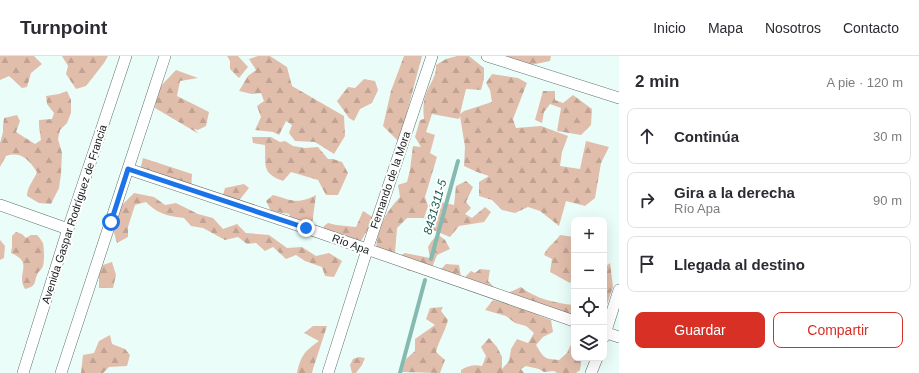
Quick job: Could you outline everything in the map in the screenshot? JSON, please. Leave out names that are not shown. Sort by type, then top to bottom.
[{"type":"street","name":"Avenida Gaspar Rodríguez de Francia","points":[[23,373],[68,229],[126,56]]},
{"type":"street","points":[[61,373],[165,56]]},
{"type":"street","name":"Fernando de la Mora","points":[[328,373],[367,250],[432,56]]},
{"type":"street","points":[[487,56],[619,98]]},
{"type":"street","name":"Río Apa","points":[[128,169],[506,296],[571,320]]},
{"type":"street","points":[[0,205],[68,229]]},
{"type":"street","points":[[607,328],[619,290]]},
{"type":"street","points":[[607,334],[619,337]]},
{"type":"street","points":[[592,373],[596,361]]},
{"type":"green space","points":[[0,56],[34,56],[42,64],[31,73],[27,87],[22,88],[9,76],[0,80]]},
{"type":"green space","points":[[62,56],[108,56],[86,86],[76,89],[66,74],[68,66]]},
{"type":"green space","points":[[227,56],[238,56],[248,67],[239,78],[230,69],[230,61]]},
{"type":"green space","points":[[258,56],[270,56],[287,67],[292,86],[344,116],[345,136],[334,154],[315,142],[295,141],[289,133],[292,125],[286,121],[279,135],[273,132],[255,130],[261,117],[257,106],[264,101],[261,93],[252,94],[239,91],[248,76],[256,70],[249,59]]},
{"type":"green space","points":[[404,56],[422,56],[399,142],[383,126],[391,91]]},
{"type":"green space","points":[[457,56],[469,56],[484,68],[484,79],[481,90],[466,89],[460,114],[464,111],[492,102],[490,90],[486,83],[492,74],[518,78],[527,83],[513,119],[516,128],[541,126],[568,136],[562,152],[560,166],[580,169],[586,141],[609,147],[601,163],[595,198],[585,206],[566,201],[559,226],[540,211],[528,207],[515,213],[502,210],[492,200],[479,196],[479,182],[489,176],[464,166],[465,147],[460,116],[459,119],[432,114],[426,132],[435,135],[430,153],[437,157],[425,197],[428,206],[424,218],[407,218],[397,228],[395,253],[385,253],[376,248],[379,233],[387,214],[400,197],[398,185],[407,182],[413,146],[421,147],[415,137],[420,120],[424,119],[424,100],[434,76],[436,65],[446,59]]},
{"type":"green space","points":[[496,56],[551,56],[550,61],[521,67]]},
{"type":"green space","points":[[176,70],[198,78],[180,81],[177,96],[209,112],[206,126],[198,130],[194,129],[199,134],[155,108],[157,90]]},
{"type":"green space","points":[[364,79],[375,81],[378,90],[372,103],[360,109],[354,121],[349,118],[337,101],[348,87],[355,88]]},
{"type":"green space","points":[[67,91],[71,100],[71,113],[67,123],[60,130],[58,139],[62,153],[59,188],[51,204],[39,203],[27,196],[29,187],[37,172],[28,160],[16,155],[6,156],[0,167],[0,143],[3,132],[4,118],[17,115],[20,121],[16,132],[35,144],[41,140],[39,120],[52,119],[54,113],[47,104],[46,96]]},
{"type":"green space","points":[[543,91],[555,91],[555,100],[563,103],[573,95],[592,109],[591,125],[581,135],[557,131],[561,108],[550,104],[544,112],[542,123],[535,120]]},
{"type":"green space","points":[[252,137],[271,137],[280,142],[285,141],[293,146],[305,148],[318,147],[328,159],[342,162],[348,173],[338,195],[326,195],[318,180],[291,172],[283,181],[271,175],[266,168],[265,163],[265,145],[253,143]]},
{"type":"green space","points":[[143,158],[192,174],[191,190],[140,170]]},
{"type":"green space","points":[[466,181],[473,187],[466,202],[471,208],[465,214],[472,218],[485,207],[491,212],[484,222],[459,226],[450,237],[426,227],[427,223],[425,218],[430,202],[436,201],[454,205],[456,186]]},
{"type":"green space","points":[[244,184],[249,188],[237,203],[223,195],[225,188]]},
{"type":"green space","points":[[134,193],[154,197],[165,205],[176,203],[198,214],[213,218],[223,229],[237,224],[246,233],[269,235],[287,248],[302,247],[316,256],[329,253],[342,261],[334,277],[325,276],[322,267],[305,261],[296,255],[286,259],[273,247],[265,251],[256,243],[247,244],[238,237],[225,240],[203,228],[191,226],[184,218],[159,212],[146,202],[135,205],[128,227],[128,237],[117,243],[111,222],[123,204]]},
{"type":"green space","points":[[273,195],[299,201],[316,195],[312,225],[293,222],[289,214],[271,211],[266,201]]},
{"type":"green space","points":[[363,211],[374,218],[360,243],[350,240],[342,247],[322,236],[324,226],[328,223],[356,227]]},
{"type":"green space","points":[[16,232],[22,234],[26,238],[31,235],[37,235],[43,243],[43,266],[38,273],[34,285],[25,289],[22,278],[22,261],[11,253],[12,236]]},
{"type":"green space","points":[[560,235],[571,237],[570,283],[550,272],[552,259],[544,255],[547,249]]},
{"type":"green space","points":[[436,236],[440,236],[445,240],[450,249],[437,255],[433,265],[434,268],[415,269],[409,271],[399,264],[398,257],[405,253],[430,258],[428,247]]},
{"type":"green space","points":[[0,240],[5,246],[4,258],[0,260]]},
{"type":"green space","points":[[112,262],[116,275],[113,288],[99,288],[99,275],[103,265]]},
{"type":"green space","points":[[610,263],[613,287],[607,304],[607,289],[607,266]]},
{"type":"green space","points":[[446,264],[459,265],[461,277],[444,278],[441,269]]},
{"type":"green space","points":[[480,269],[490,270],[488,281],[494,287],[476,292],[466,285],[466,276],[471,271],[475,273]]},
{"type":"green space","points":[[521,287],[533,295],[546,300],[571,305],[571,324],[528,307],[517,307],[529,310],[551,320],[553,332],[543,337],[536,345],[545,357],[559,360],[567,353],[571,344],[571,361],[582,361],[580,370],[576,373],[557,373],[554,371],[544,372],[539,369],[526,366],[521,369],[524,373],[461,373],[461,370],[468,366],[482,366],[486,356],[481,347],[489,338],[497,347],[502,357],[502,369],[509,361],[511,349],[517,339],[528,343],[534,333],[526,326],[515,323],[506,316],[485,310],[493,300],[515,306],[506,297],[510,292]]},
{"type":"green space","points":[[443,307],[441,311],[448,320],[436,352],[445,360],[440,373],[402,372],[406,359],[415,351],[415,339],[435,325],[426,319],[430,308]]},
{"type":"green space","points":[[313,326],[327,326],[312,373],[297,373],[304,354],[319,341],[304,333]]},
{"type":"green space","points":[[110,335],[112,344],[125,349],[130,355],[127,366],[109,367],[103,373],[81,373],[83,355],[94,353],[99,341]]},
{"type":"green space","points":[[359,357],[365,358],[356,373],[352,373],[350,365],[353,359]]},
{"type":"waterway","name":"8431311-5","points":[[431,259],[458,161]]},
{"type":"waterway","name":"8431311-5","points":[[400,373],[425,280]]},
{"type":"route","points":[[111,222],[128,169],[306,228]]}]
